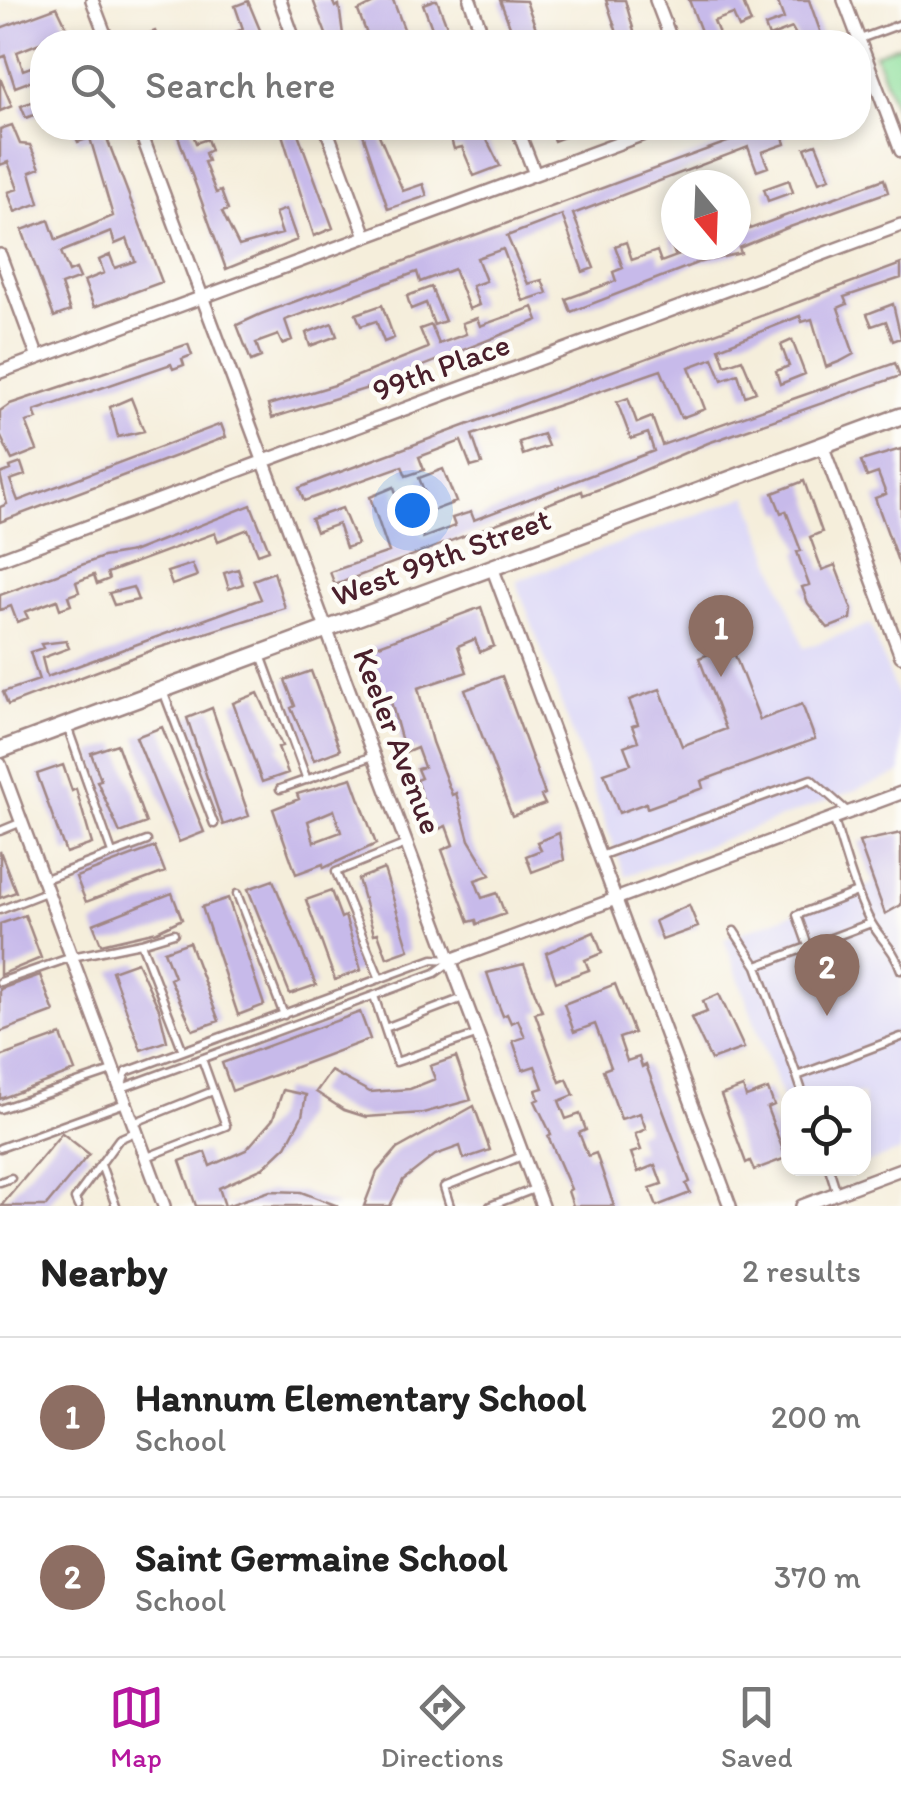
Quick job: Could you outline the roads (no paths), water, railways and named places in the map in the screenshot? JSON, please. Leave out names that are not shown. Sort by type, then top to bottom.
[{"type":"street","points":[[92,0],[103,30]]},
{"type":"street","points":[[280,0],[291,30]]},
{"type":"street","points":[[470,0],[481,30]]},
{"type":"street","points":[[656,0],[667,30]]},
{"type":"street","points":[[844,0],[855,30]]},
{"type":"street","points":[[871,74],[901,150]]},
{"type":"street","name":"Keeler Avenue","points":[[144,140],[542,1206]]},
{"type":"street","points":[[330,140],[366,236]]},
{"type":"street","points":[[521,140],[534,174]]},
{"type":"street","points":[[0,372],[627,140]]},
{"type":"street","name":"99th Place","points":[[0,559],[901,226]]},
{"type":"street","points":[[0,255],[38,358]]},
{"type":"street","name":"West 99th Street","points":[[0,750],[901,416]]},
{"type":"street","points":[[822,445],[901,656]]},
{"type":"street","points":[[492,567],[730,1206]]},
{"type":"street","points":[[0,764],[164,1206]]},
{"type":"street","points":[[451,960],[901,794]]},
{"type":"street","points":[[802,1206],[901,1169]]},
{"type":"lane","points":[[871,42],[901,24]]},
{"type":"lane","points":[[260,654],[306,780]]},
{"type":"lane","points":[[162,690],[214,824]]},
{"type":"lane","points":[[67,725],[112,854]]},
{"type":"lane","points":[[280,789],[374,756]]},
{"type":"lane","points":[[600,856],[812,779],[848,813]]},
{"type":"lane","points":[[833,818],[857,892],[871,923],[893,946],[901,970]]},
{"type":"lane","points":[[0,830],[22,822]]},
{"type":"lane","points":[[0,910],[112,854],[148,841]]},
{"type":"lane","points":[[380,979],[336,872],[407,844]]},
{"type":"lane","points":[[808,946],[797,915],[857,892]]},
{"type":"lane","points":[[237,894],[284,1014]]},
{"type":"lane","points":[[757,966],[871,923]]},
{"type":"lane","points":[[734,931],[757,966],[800,1086]]},
{"type":"lane","points":[[0,982],[72,957],[174,933]]},
{"type":"lane","points":[[141,943],[183,1051]]},
{"type":"lane","points":[[120,1089],[126,1072],[433,960],[451,960]]},
{"type":"lane","points":[[120,1089],[436,974],[451,960]]},
{"type":"lane","points":[[374,996],[396,1062],[478,1034]]},
{"type":"lane","points":[[385,1028],[465,997]]},
{"type":"lane","points":[[797,1076],[901,1038]]},
{"type":"lane","points":[[146,1157],[226,1126],[202,1059]]},
{"type":"lane","points":[[0,1110],[114,1070]]},
{"type":"lane","points":[[78,1206],[75,1199],[119,1139],[135,1127],[214,1091]]},
{"type":"lane","points":[[0,1148],[126,1103]]},
{"type":"lane","points":[[450,1206],[444,1188],[523,1156]]},
{"type":"lane","points":[[100,1164],[116,1206]]},
{"type":"lane","points":[[832,1176],[837,1193]]},
{"type":"lane","points":[[0,1182],[11,1178]]},
{"type":"lane","points":[[490,1206],[536,1188]]},
{"type":"place","name":"Hannum Elementary School","points":[[721,677]]},
{"type":"place","name":"Saint Germaine School","points":[[827,1016]]}]
